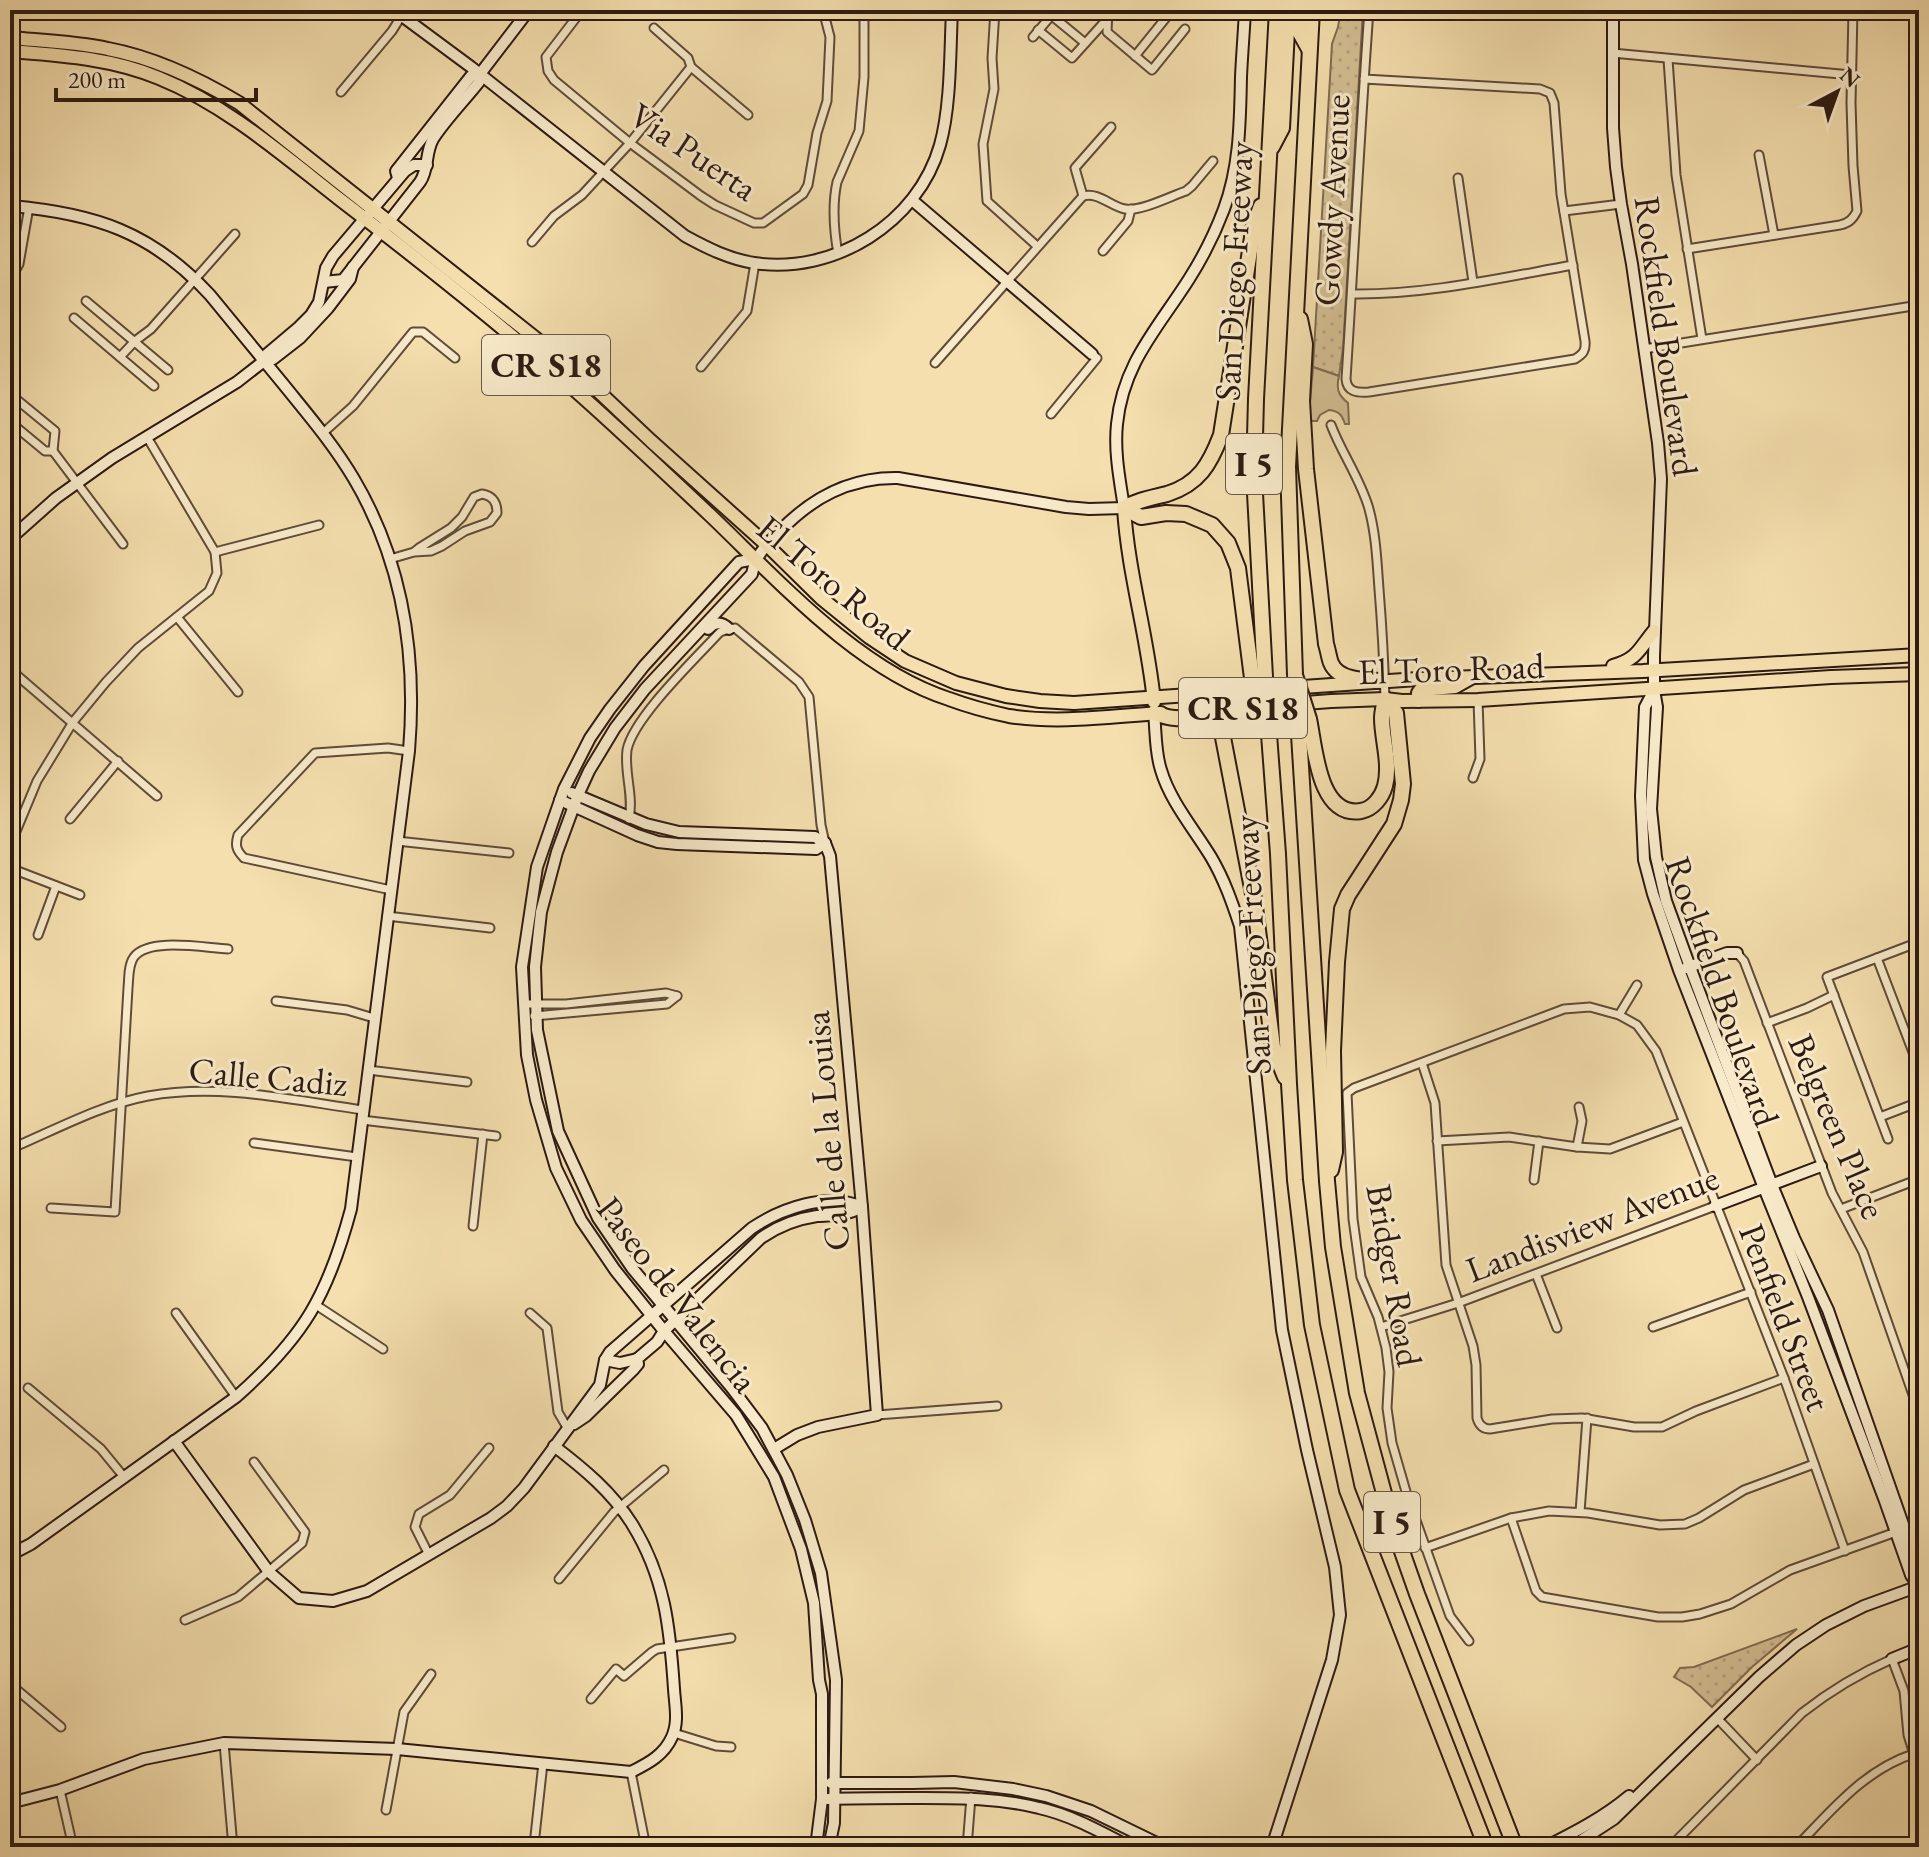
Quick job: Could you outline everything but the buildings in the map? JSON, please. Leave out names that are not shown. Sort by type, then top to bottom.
[{"type":"highway","name":"San Diego Freeway","points":[[1277,10],[1254,475],[1259,678],[1268,721],[1278,854],[1295,1180],[1312,1325],[1347,1490],[1486,1847]]},
{"type":"highway","points":[[1269,154],[1282,128],[1288,10]]},
{"type":"highway","points":[[1300,10],[1299,31],[1309,49]]},
{"type":"highway","name":"San Diego Freeway","points":[[1312,10],[1288,467],[1295,675],[1304,719],[1333,1247],[1357,1393],[1392,1523],[1515,1847]]},
{"type":"highway","points":[[1124,508],[1138,500],[1183,487],[1203,472],[1212,458],[1221,435],[1254,225],[1266,190]]},
{"type":"highway","points":[[1296,299],[1305,344],[1302,401],[1305,455],[1326,644],[1331,664],[1339,673],[1347,677],[1384,681]]},
{"type":"highway","points":[[1124,508],[1141,517],[1166,513],[1201,519],[1212,525],[1228,543],[1238,568],[1259,678]]},
{"type":"highway","points":[[1304,719],[1326,793],[1333,803],[1342,808],[1362,811],[1373,805],[1386,785],[1382,716],[1385,699]]},
{"type":"highway","points":[[1327,1181],[1335,1152],[1333,1051],[1342,909],[1394,824],[1402,792],[1401,747],[1396,713],[1385,699]]},
{"type":"highway","points":[[1154,713],[1176,719],[1208,717],[1221,727],[1254,899],[1273,1047],[1289,1084]]},
{"type":"main road","points":[[324,282],[340,282],[426,174],[433,139],[479,82],[480,74],[529,10]]},
{"type":"main road","points":[[398,13],[685,236],[711,250],[755,263],[796,264],[838,254],[866,240],[895,218],[912,200],[933,164],[946,121],[952,10]]},
{"type":"main road","points":[[1245,10],[1238,151],[1225,206],[1189,279],[1129,372],[1116,426],[1116,449],[1126,542],[1147,649],[1157,755],[1173,796],[1217,868],[1240,926],[1282,1330],[1339,1594],[1340,1615],[1332,1660],[1272,1847]]},
{"type":"main road","name":"Rockfield Boulevard","points":[[1613,10],[1613,128],[1661,479],[1654,631],[1657,707],[1651,809],[1656,857],[1685,968],[1808,1297],[1900,1531],[1919,1570]]},
{"type":"main road","name":"El Toro Road","points":[[10,38],[110,49],[160,64],[200,81],[239,103],[369,214]]},
{"type":"main road","name":"El Toro Road","points":[[10,51],[107,62],[156,76],[192,92],[230,115],[369,214],[578,372],[821,598],[869,637],[905,661],[956,683],[1006,696],[1074,703],[1384,681],[1913,655]]},
{"type":"main road","points":[[398,179],[396,171],[471,76],[480,74]]},
{"type":"main road","points":[[10,539],[32,518],[112,458],[237,382],[264,361],[267,354],[311,315],[319,302],[326,268],[333,256],[398,179],[414,165],[427,165]]},
{"type":"main road","points":[[384,195],[400,208]]},
{"type":"main road","points":[[912,200],[1092,354]]},
{"type":"main road","points":[[10,206],[86,217],[125,231],[168,256],[195,279],[264,361],[323,433],[355,480],[373,514],[402,604],[409,643],[412,691],[409,751],[351,1209],[339,1253],[316,1305],[279,1356],[236,1397],[31,1544],[10,1555]]},
{"type":"main road","name":"El Toro Road","points":[[385,226],[568,384],[815,614],[862,653],[895,674],[949,700],[1010,716],[1061,719],[1385,699],[1478,700],[1913,674]]},
{"type":"main road","points":[[264,361],[272,360],[310,328],[350,279],[360,244],[349,237]]},
{"type":"main road","name":"Paseo de Valencia","points":[[530,1004],[541,912],[557,852],[593,764],[629,709],[752,574],[755,559],[798,513],[844,486],[878,478],[910,480],[1066,507],[1124,508]]},
{"type":"main road","name":"Paseo de Valencia","points":[[755,559],[739,562],[644,666],[590,738],[562,794],[537,867],[522,967],[531,1016],[527,1055],[556,1168],[595,1242],[652,1317],[736,1415],[762,1455],[774,1477],[801,1549],[814,1603],[822,1694],[822,1799],[816,1847]]},
{"type":"main road","points":[[722,606],[732,628]]},
{"type":"main road","points":[[687,644],[694,642],[714,624],[732,628]]},
{"type":"main road","points":[[1596,672],[1632,659],[1654,631]]},
{"type":"main road","points":[[1913,655],[1913,674]]},
{"type":"main road","points":[[1418,701],[1420,690],[1455,687],[1473,677]]},
{"type":"main road","points":[[562,794],[626,830],[651,840],[677,844],[816,849],[825,843],[815,837],[661,829],[576,801]]},
{"type":"main road","name":"Calle de la Louisa","points":[[825,843],[830,853],[877,1415]]},
{"type":"main road","points":[[1685,968],[1727,953],[1737,953]]},
{"type":"main road","name":"Paseo de Valencia","points":[[531,1016],[537,1030],[558,1131],[598,1218],[632,1268],[762,1428],[800,1506],[821,1573],[836,1680],[834,1823],[829,1847]]},
{"type":"main road","name":"Landisview Avenue","points":[[1715,1206],[1821,1166]]},
{"type":"main road","points":[[174,1441],[269,1572],[299,1598],[333,1601],[367,1591],[507,1506],[524,1488],[600,1385],[605,1360],[616,1346],[739,1239],[771,1215],[810,1204],[848,1201],[862,1207]]},
{"type":"main road","points":[[605,1360],[620,1363],[637,1359],[774,1228],[812,1217],[849,1214],[862,1207]]},
{"type":"main road","points":[[568,1429],[586,1416],[633,1370],[638,1364],[637,1359]]},
{"type":"main road","points":[[774,1449],[818,1427],[877,1415]]},
{"type":"main road","points":[[10,1803],[60,1790],[144,1759],[224,1743],[397,1749],[631,1772],[657,1757],[668,1745],[676,1726],[664,1597],[643,1544],[620,1506],[595,1479],[554,1446]]},
{"type":"main road","name":"Rockfield Boulevard","points":[[1900,1531],[1911,1575],[1919,1585]]},
{"type":"main road","points":[[1571,1847],[1614,1819],[1769,1667],[1796,1645],[1846,1614],[1919,1585]]},
{"type":"main road","points":[[1892,1659],[1919,1648]]},
{"type":"main road","points":[[821,1784],[954,1782],[1013,1789],[1091,1811],[1165,1847]]},
{"type":"main road","points":[[1545,1847],[1613,1809],[1634,1791],[1649,1786]]},
{"type":"main road","points":[[822,1799],[971,1797],[1042,1808],[1130,1847]]},
{"type":"street","name":"Via Puerta","points":[[582,10],[546,57],[548,71],[554,80],[630,143],[715,205],[754,223],[770,219],[803,194],[808,185],[817,133],[827,101],[830,37],[823,10]]},
{"type":"street","points":[[838,254],[834,234],[835,190],[859,131],[864,77],[864,10]]},
{"type":"street","points":[[995,10],[994,89],[983,144],[987,201],[1037,246]]},
{"type":"street","name":"Gowdy Avenue","points":[[1369,10],[1347,385],[1360,393],[1369,392],[1575,359],[1586,348],[1573,265]]},
{"type":"street","points":[[1687,249],[1848,223],[1854,217],[1857,211],[1851,75],[1853,10]]},
{"type":"street","points":[[341,92],[392,31],[398,13]]},
{"type":"street","points":[[1085,43],[1053,13],[1036,34],[1072,58],[1085,43],[1108,14]]},
{"type":"street","points":[[1108,14],[1107,32],[1152,70],[1185,29]]},
{"type":"street","points":[[1135,56],[1169,14]]},
{"type":"street","points":[[654,28],[688,58],[691,67],[748,115]]},
{"type":"street","points":[[1612,53],[1851,75]]},
{"type":"street","points":[[1668,59],[1674,161],[1702,339]]},
{"type":"street","points":[[532,242],[554,216],[582,195],[630,143],[691,67]]},
{"type":"street","points":[[1352,294],[1404,293],[1573,265],[1559,176],[1554,103],[1550,93],[1540,89],[1364,79]]},
{"type":"street","points":[[1083,196],[1075,168],[1111,127]]},
{"type":"street","points":[[1759,155],[1774,235]]},
{"type":"street","points":[[935,363],[1083,196],[1093,195],[1123,209],[1131,209],[1186,191],[1213,161]]},
{"type":"street","points":[[1458,178],[1473,282]]},
{"type":"street","points":[[1564,211],[1621,204]]},
{"type":"street","points":[[10,280],[19,264],[29,207]]},
{"type":"street","points":[[1103,251],[1128,221],[1131,209]]},
{"type":"street","points":[[120,357],[151,329],[235,234]]},
{"type":"street","points":[[701,367],[747,311],[755,263]]},
{"type":"street","points":[[86,301],[168,370]]},
{"type":"street","points":[[1644,349],[1919,305]]},
{"type":"street","points":[[74,318],[154,386]]},
{"type":"street","points":[[323,433],[353,406],[413,332],[423,332],[455,358]]},
{"type":"street","points":[[1051,414],[1097,358],[1092,354]]},
{"type":"street","points":[[10,394],[55,431],[53,451],[123,544]]},
{"type":"street","points":[[10,422],[45,451],[53,451]]},
{"type":"street","points":[[1331,425],[1364,494],[1372,521],[1385,699]]},
{"type":"street","points":[[10,846],[37,781],[73,722],[138,648],[209,591],[217,573],[215,552],[147,437]]},
{"type":"street","points":[[390,559],[431,551],[465,531],[490,522],[497,513],[492,497],[482,494],[474,497],[451,528],[414,552]]},
{"type":"street","points":[[215,552],[319,525]]},
{"type":"street","points":[[177,617],[238,692]]},
{"type":"street","points":[[626,830],[632,807],[627,756],[635,731],[669,687],[720,632],[732,628],[799,682],[809,697],[825,843]]},
{"type":"street","points":[[12,671],[157,796]]},
{"type":"street","points":[[1473,778],[1480,759],[1478,700]]},
{"type":"street","points":[[391,890],[244,858],[237,851],[235,842],[238,835],[315,753],[388,748],[409,751]]},
{"type":"street","points":[[70,819],[118,761]]},
{"type":"street","points":[[397,841],[509,853]]},
{"type":"street","points":[[10,868],[80,895]]},
{"type":"street","points":[[38,935],[56,886]]},
{"type":"street","points":[[387,916],[490,928]]},
{"type":"street","points":[[1888,1139],[1827,977],[1919,942]]},
{"type":"street","points":[[51,1208],[115,1212],[128,988],[133,958],[143,949],[160,945],[228,949]]},
{"type":"street","name":"Belgreen Place","points":[[1737,953],[1744,961],[1821,1166],[1863,1252],[1919,1412]]},
{"type":"street","points":[[1877,958],[1919,1068]]},
{"type":"street","points":[[1637,985],[1619,1015],[1590,1007],[1564,1009],[1422,1063],[1434,1097],[1446,1265],[1473,1346],[1479,1424],[1483,1428],[1494,1429],[1552,1419],[1587,1418],[1634,1427],[1662,1427],[1784,1378]]},
{"type":"street","points":[[530,1004],[566,1004],[666,993],[677,996],[667,1004],[531,1016]]},
{"type":"street","points":[[1767,1023],[1834,995]]},
{"type":"street","points":[[276,1001],[347,1010],[374,1018]]},
{"type":"street","name":"Penfield Street","points":[[1619,1015],[1637,1025],[1656,1051],[1784,1378],[1845,1551]]},
{"type":"street","name":"Bridger Road","points":[[1422,1063],[1347,1093],[1353,1219],[1361,1277],[1381,1327],[1388,1369],[1388,1423],[1407,1495],[1450,1616],[1469,1641]]},
{"type":"street","points":[[368,1070],[467,1082]]},
{"type":"street","name":"Calle Cadiz","points":[[10,1149],[122,1103],[149,1096],[213,1091],[244,1092],[496,1136]]},
{"type":"street","points":[[1880,1117],[1919,1102]]},
{"type":"street","points":[[1577,1147],[1582,1121],[1579,1107]]},
{"type":"street","points":[[1437,1141],[1509,1137],[1598,1150],[1617,1148],[1683,1122]]},
{"type":"street","points":[[473,1226],[483,1134]]},
{"type":"street","points":[[1534,1180],[1539,1141]]},
{"type":"street","points":[[254,1143],[357,1157]]},
{"type":"street","points":[[1841,1209],[1919,1179]]},
{"type":"street","name":"Landisview Avenue","points":[[1381,1327],[1458,1303],[1715,1206]]},
{"type":"street","points":[[1536,1274],[1557,1328]]},
{"type":"street","points":[[1653,1327],[1751,1292]]},
{"type":"street","points":[[316,1305],[383,1349]]},
{"type":"street","points":[[176,1313],[236,1397]]},
{"type":"street","points":[[530,1313],[547,1328],[558,1412],[568,1429]]},
{"type":"street","points":[[28,1388],[101,1449],[124,1477]]},
{"type":"street","points":[[877,1415],[997,1406]]},
{"type":"street","points":[[1580,1512],[1587,1418]]},
{"type":"street","points":[[429,1555],[415,1527],[419,1514],[450,1495],[489,1448]]},
{"type":"street","points":[[762,1455],[774,1449]]},
{"type":"street","points":[[185,1620],[238,1597],[302,1543],[305,1532],[254,1462]]},
{"type":"street","points":[[1425,1548],[1511,1518],[1549,1511],[1580,1512],[1660,1525],[1685,1524],[1744,1490],[1814,1464]]},
{"type":"street","points":[[559,1579],[620,1506],[664,1470]]},
{"type":"street","points":[[1511,1518],[1539,1595],[1658,1617],[1690,1616],[1722,1608],[1790,1570],[1919,1524]]},
{"type":"street","points":[[591,1699],[616,1669],[624,1676],[652,1652],[731,1638]]},
{"type":"street","points":[[1670,1847],[1802,1713],[1825,1695],[1892,1659],[1904,1691],[1908,1735],[1919,1770]]},
{"type":"street","points":[[386,1810],[404,1712],[431,1674]]},
{"type":"street","points":[[10,1684],[61,1727]]},
{"type":"street","points":[[1717,1718],[1757,1760]]},
{"type":"street","points":[[674,1733],[716,1746],[731,1747]]},
{"type":"street","points":[[224,1743],[233,1847]]},
{"type":"street","points":[[1796,1847],[1861,1782],[1899,1758],[1913,1754]]},
{"type":"street","points":[[535,1836],[543,1763]]},
{"type":"street","points":[[631,1772],[646,1847]]},
{"type":"street","points":[[60,1790],[73,1847]]},
{"type":"street","points":[[967,1847],[971,1797]]},
{"type":"shaded area","points":[[1341,10],[1363,10],[1339,376],[1313,367],[1332,44]]},
{"type":"shaded area","points":[[1313,367],[1339,376],[1338,388],[1348,403],[1349,424],[1345,424],[1338,412],[1329,410],[1317,421],[1310,421]]},
{"type":"shaded area","points":[[1797,1629],[1752,1667],[1712,1707],[1691,1687],[1674,1677],[1680,1668],[1694,1667]]}]
